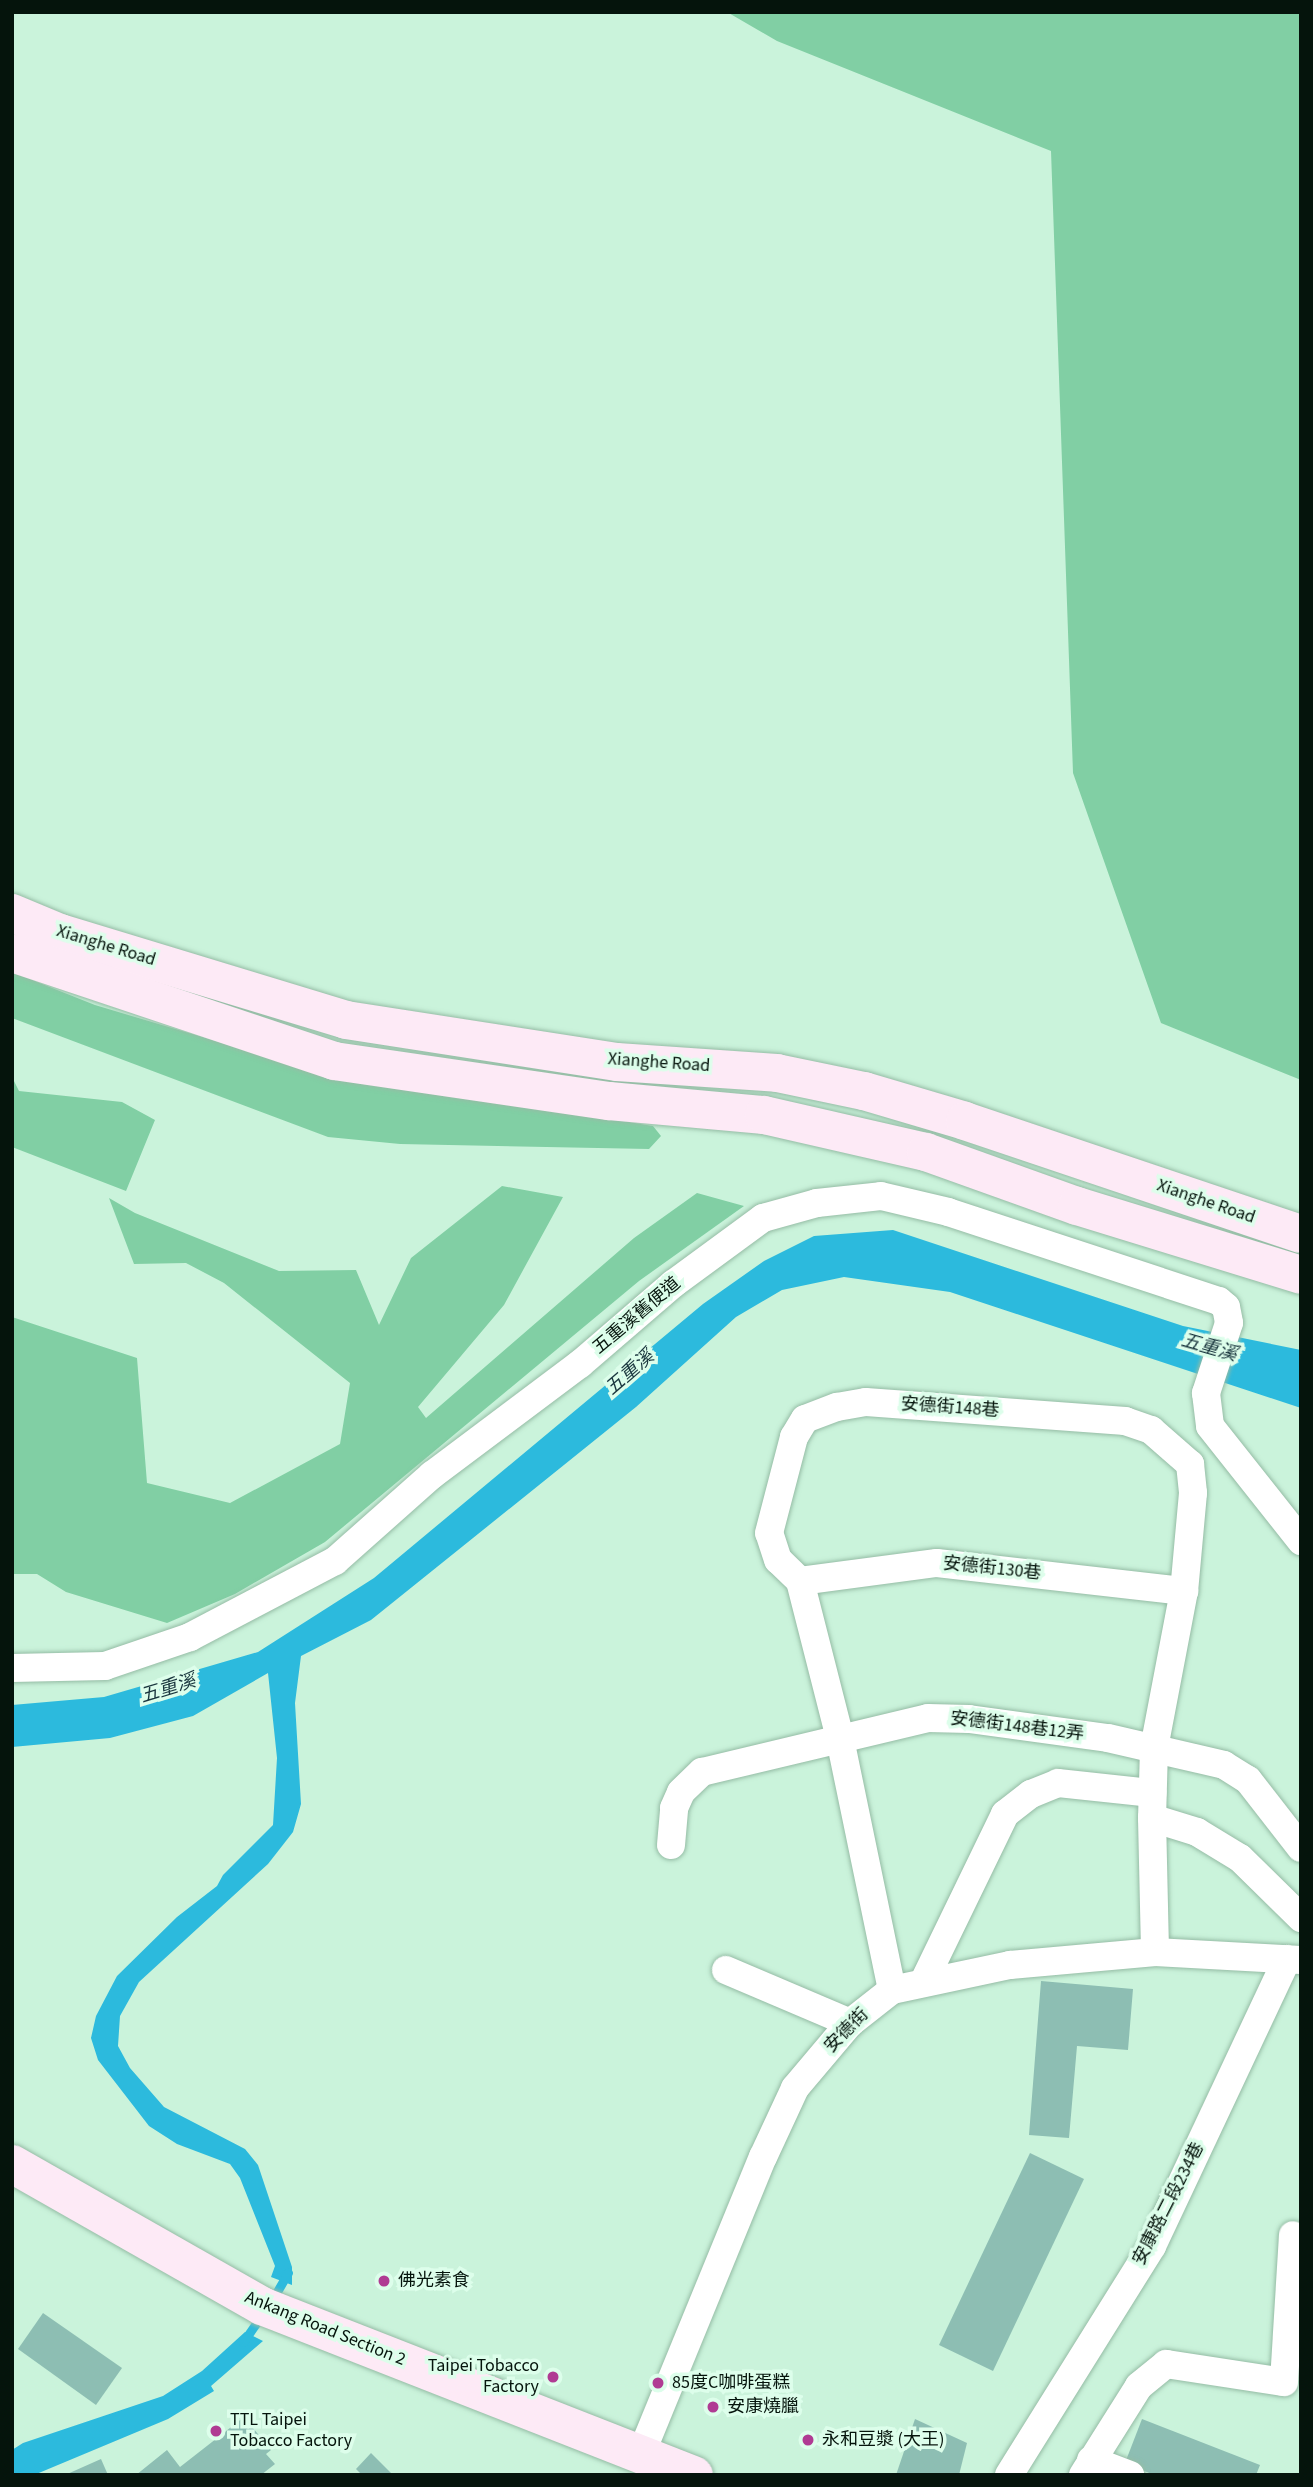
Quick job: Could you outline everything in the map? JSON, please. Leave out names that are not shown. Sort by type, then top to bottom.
[{"type":"main road","name":"Xianghe Road","points":[[12,913],[60,933],[346,1020],[617,1062],[777,1073],[864,1091],[965,1121],[1301,1234]]},
{"type":"main road","name":"Xianghe Road","points":[[12,953],[334,1061],[609,1101],[764,1115],[926,1152],[1077,1206],[1301,1275]]},
{"type":"main road","name":"Ankang Road Section 2","points":[[12,2164],[262,2306],[694,2475]]},
{"type":"street","name":"五重溪舊便道","points":[[12,1668],[105,1666],[190,1637],[335,1561],[432,1475],[580,1364],[684,1276],[763,1218],[817,1203],[881,1196],[948,1212],[1219,1301],[1226,1307],[1229,1323],[1206,1394],[1210,1426],[1301,1541]]},
{"type":"street","name":"安德街148巷","points":[[892,1990],[840,1738],[800,1581],[778,1560],[769,1533],[794,1437],[806,1419],[837,1406],[866,1402],[1125,1421],[1151,1430],[1190,1464],[1192,1493],[1184,1591],[1154,1748],[1152,1806],[1155,1952]]},
{"type":"street","name":"安德街130巷","points":[[800,1581],[937,1563],[1184,1591]]},
{"type":"street","name":"安德街148巷12弄","points":[[671,1845],[674,1808],[681,1792],[702,1772],[928,1718],[942,1718],[1108,1738],[1224,1765],[1248,1780],[1301,1848]]},
{"type":"street","points":[[923,1981],[1005,1814],[1031,1794],[1058,1783],[1152,1806],[1240,1858],[1301,1918]]},
{"type":"street","name":"安德街","points":[[641,2454],[763,2157],[795,2088],[850,2024],[892,1990],[923,1981],[1010,1965],[1155,1952],[1294,1959]]},
{"type":"street","name":"安康路二段234巷","points":[[1009,2475],[1152,2246],[1294,1959]]},
{"type":"street","points":[[726,1970],[850,2024]]},
{"type":"street","points":[[1130,2475],[1087,2468],[1139,2386],[1166,2364],[1284,2382],[1293,2235]]},
{"type":"green space","points":[[727,12],[1301,12],[1301,1080],[1161,1023],[1073,773],[1051,151],[777,41]]},
{"type":"green space","points":[[12,972],[95,1005],[269,1057],[387,1083],[653,1126],[661,1136],[649,1149],[400,1144],[328,1137],[12,1018]]},
{"type":"green space","points":[[12,1077],[19,1091],[122,1102],[155,1120],[126,1191],[12,1147]]},
{"type":"green space","points":[[502,1186],[563,1197],[504,1305],[418,1407],[426,1418],[634,1238],[697,1193],[744,1206],[639,1281],[325,1542],[235,1594],[167,1623],[66,1592],[37,1574],[12,1574],[12,1317],[137,1358],[147,1483],[230,1503],[340,1444],[350,1383],[224,1283],[186,1263],[134,1264],[109,1198],[135,1213],[279,1271],[356,1270],[379,1325],[411,1258]]},
{"type":"water","name":"五重溪","points":[[893,1230],[1183,1326],[1301,1350],[1301,1408],[950,1292],[844,1277],[782,1290],[736,1317],[636,1407],[371,1620],[301,1656],[295,1703],[301,1804],[293,1832],[268,1864],[139,1982],[120,2016],[118,2046],[130,2068],[164,2107],[245,2149],[258,2165],[292,2267],[292,2285],[271,2277],[275,2266],[240,2178],[230,2164],[177,2144],[149,2126],[98,2060],[91,2038],[96,2016],[117,1976],[177,1917],[217,1886],[223,1875],[273,1825],[277,1758],[268,1673],[193,1716],[110,1738],[12,1747],[12,1705],[104,1697],[258,1652],[374,1578],[703,1304],[764,1261],[814,1236]]},
{"type":"water","points":[[245,2332],[263,2341],[211,2386],[214,2391],[168,2419],[34,2475],[12,2475],[12,2450],[23,2443],[163,2396],[202,2371]]},
{"type":"building","points":[[1041,1981],[1133,1989],[1128,2050],[1077,2046],[1069,2138],[1029,2135]]},
{"type":"building","points":[[1030,2153],[1084,2179],[993,2371],[939,2345]]},
{"type":"building","points":[[43,2313],[122,2368],[96,2405],[18,2349]]},
{"type":"building","points":[[244,2417],[271,2450],[266,2454],[275,2464],[261,2475],[136,2475],[167,2450],[180,2467]]},
{"type":"building","points":[[915,2419],[967,2443],[959,2475],[896,2475]]},
{"type":"building","points":[[1142,2419],[1260,2465],[1256,2475],[1154,2475],[1125,2463]]},
{"type":"building","points":[[371,2453],[393,2475],[362,2475],[356,2469]]},
{"type":"building","points":[[101,2459],[108,2475],[65,2475]]},
{"type":"waterway","points":[[271,2302],[288,2272]]},
{"type":"waterway","points":[[243,2342],[261,2316]]},
{"type":"place","name":"佛光素食","points":[[384,2281]]},
{"type":"place","name":"Taipei Tobacco Factory","points":[[553,2377]]},
{"type":"place","name":"85度C咖啡蛋糕","points":[[658,2383]]},
{"type":"place","name":"安康燒臘","points":[[713,2407]]},
{"type":"place","name":"TTL Taipei Tobacco Factory","points":[[216,2431]]},
{"type":"place","name":"永和豆漿 (大王)","points":[[808,2440]]}]
